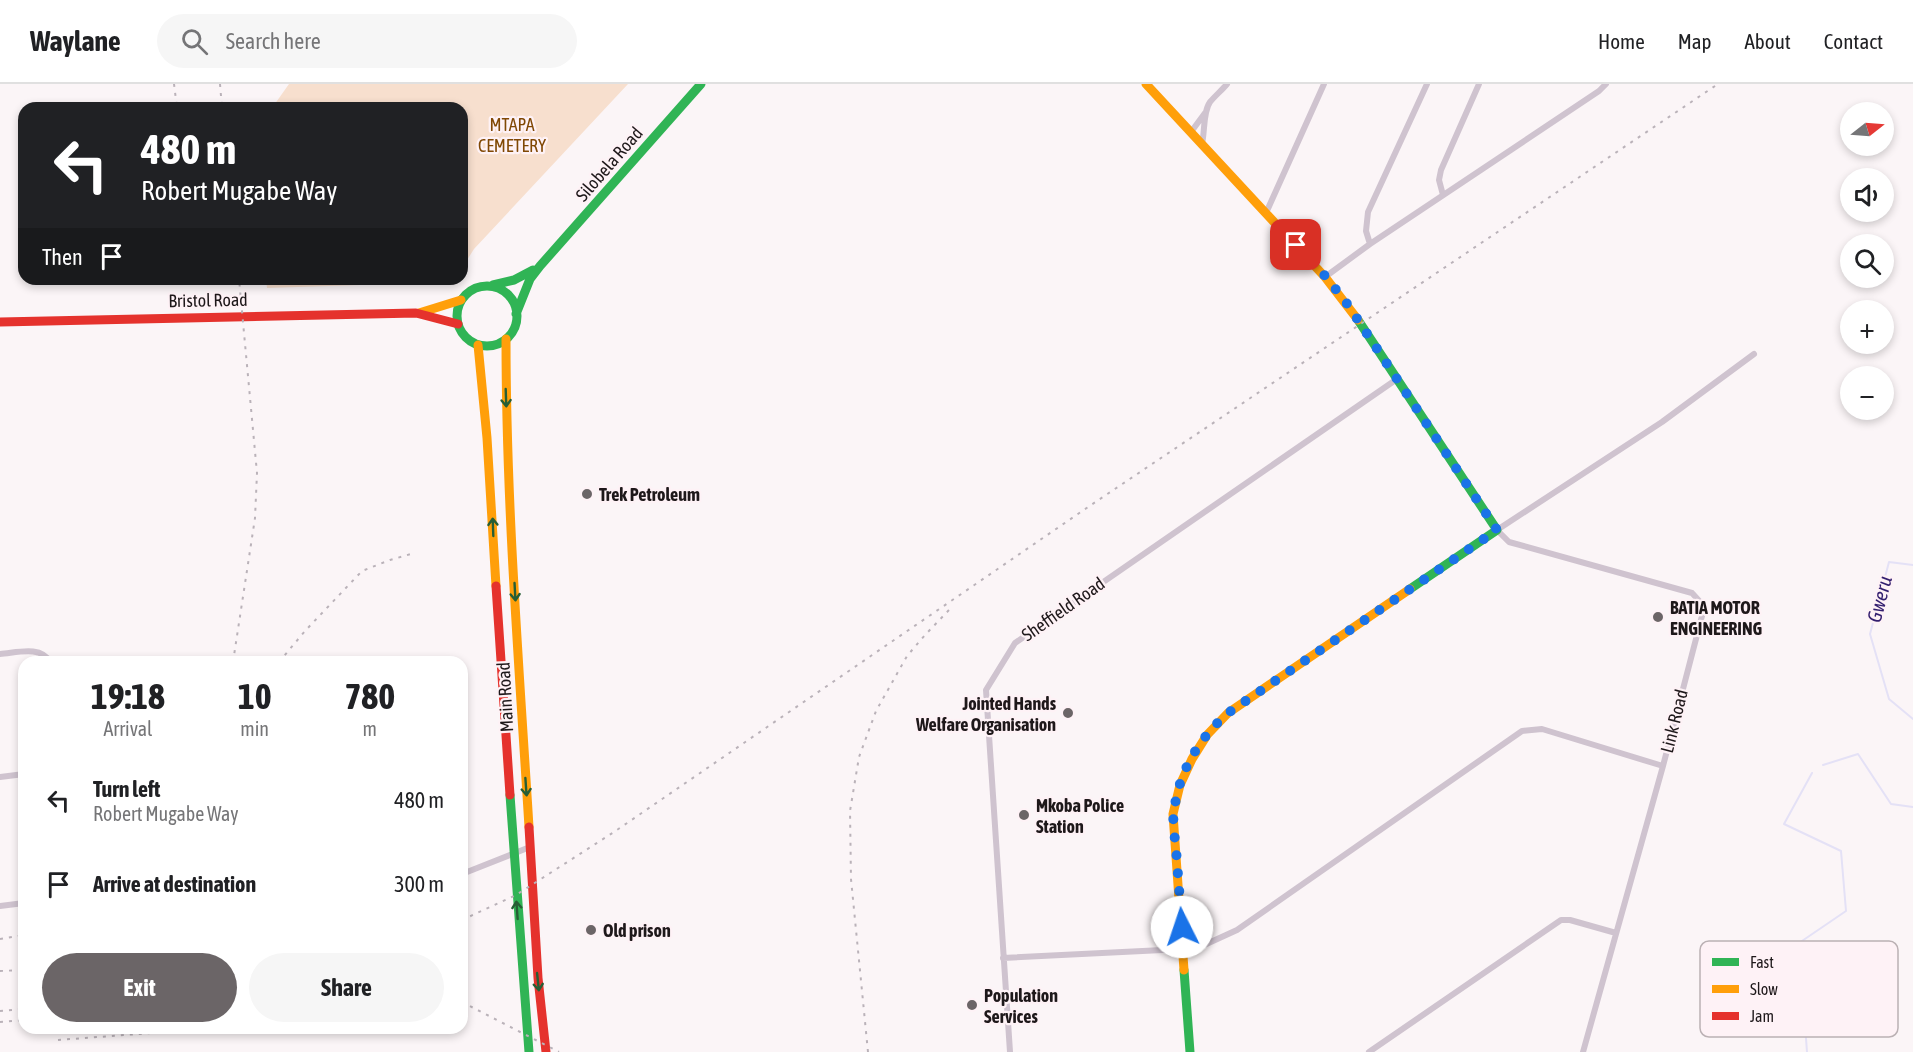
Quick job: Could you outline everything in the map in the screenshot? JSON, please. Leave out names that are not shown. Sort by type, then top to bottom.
[{"type":"main road","name":"Silobela Road","points":[[516,314],[530,279],[540,266],[701,84]]},
{"type":"main road","points":[[1146,84],[1326,277],[1348,305],[1497,530],[1228,713],[1202,740],[1184,775],[1177,793],[1173,814],[1190,1052]]},
{"type":"main road","name":"Silobela Road","points":[[488,286],[522,277],[540,266]]},
{"type":"main road","points":[[495,287],[512,300],[516,314],[514,328],[506,339],[490,346],[478,345],[462,333],[458,324],[458,309],[461,300],[473,289],[495,287]]},
{"type":"main road","name":"Bristol Road","points":[[0,322],[416,313],[461,300]]},
{"type":"main road","name":"Bristol Road","points":[[416,313],[458,324]]},
{"type":"main road","name":"Main Road","points":[[506,339],[511,516],[522,713],[538,978],[546,1052]]},
{"type":"main road","name":"Main Road","points":[[478,345],[487,438],[513,854],[529,1052]]},
{"type":"main road","points":[[505,714],[522,713]]},
{"type":"street","points":[[1191,132],[1211,101],[1227,84]]},
{"type":"street","points":[[1266,213],[1324,84]]},
{"type":"street","points":[[1370,244],[1366,231],[1368,212],[1427,84]]},
{"type":"street","points":[[1443,195],[1439,180],[1441,171],[1479,84]]},
{"type":"street","points":[[1326,277],[1370,244],[1599,91],[1606,84]]},
{"type":"street","points":[[1202,144],[1206,129],[1205,112]]},
{"type":"street","points":[[1497,530],[1662,422],[1754,354]]},
{"type":"street","name":"Sheffield Road","points":[[1010,1052],[986,690],[1015,643],[1397,379]]},
{"type":"street","name":"Link Road","points":[[1497,530],[1509,542],[1692,592],[1702,604],[1703,612],[1663,766],[1584,1052]]},
{"type":"street","points":[[0,654],[39,651],[45,656]]},
{"type":"street","points":[[1003,958],[1183,949],[1202,946],[1237,930],[1522,730],[1542,729],[1663,766]]},
{"type":"street","points":[[0,777],[18,775]]},
{"type":"street","points":[[468,872],[530,847]]},
{"type":"street","points":[[0,906],[18,904]]},
{"type":"street","points":[[1370,1052],[1562,920],[1570,920],[1616,933]]},
{"type":"green space","name":"MTAPA CEMETERY","points":[[289,84],[628,84],[474,249],[468,258],[468,102],[276,102]]},
{"type":"green space","points":[[267,285],[360,285],[267,288]]},
{"type":"waterway","name":"Gweru","points":[[1913,565],[1889,562],[1870,634],[1889,699],[1913,719]]},
{"type":"waterway","name":"Gweru","points":[[1823,765],[1858,754],[1891,804],[1913,807]]},
{"type":"waterway","points":[[1802,941],[1846,911],[1841,851],[1784,824],[1812,773]]},
{"type":"waterway","points":[[1806,1037],[1807,1052]]},
{"type":"railway","points":[[174,84],[176,102]]},
{"type":"railway","points":[[220,84],[222,102]]},
{"type":"railway","points":[[468,917],[516,895],[614,832],[1091,505],[1718,84]]},
{"type":"railway","points":[[234,656],[255,518],[257,473],[240,285]]},
{"type":"railway","points":[[284,656],[362,571],[411,554]]},
{"type":"railway","points":[[868,1052],[851,879],[850,811],[859,757],[876,711],[907,656],[949,610]]},
{"type":"railway","points":[[0,939],[18,936]]},
{"type":"railway","points":[[0,971],[18,970]]},
{"type":"railway","points":[[468,1005],[559,1052]]},
{"type":"railway","points":[[0,1011],[18,1010]]},
{"type":"railway","points":[[0,1022],[18,1020]]},
{"type":"railway","points":[[58,1040],[138,1034]]},
{"type":"traffic: fast","points":[[516,314],[530,279],[540,266],[701,84]]},
{"type":"traffic: fast","points":[[493,285],[514,280],[533,270]]},
{"type":"traffic: fast","points":[[487,286],[504,291],[512,299],[517,316],[512,333],[504,341],[487,346],[470,341],[462,333],[457,316],[462,299],[470,291],[487,286]]},
{"type":"traffic: fast","points":[[1358,320],[1497,530],[1410,589]]},
{"type":"traffic: fast","points":[[510,795],[529,1052]]},
{"type":"traffic: fast","points":[[1184,970],[1190,1052]]},
{"type":"traffic: slow","points":[[1146,84],[1325,277],[1358,320]]},
{"type":"traffic: slow","points":[[419,313],[461,300]]},
{"type":"traffic: slow","points":[[506,339],[511,522],[529,827]]},
{"type":"traffic: slow","points":[[478,345],[487,438],[496,586]]},
{"type":"traffic: slow","points":[[1184,970],[1173,814],[1180,785],[1192,759],[1207,735],[1228,713],[1410,589]]},
{"type":"traffic: jam","points":[[0,322],[416,313],[458,324]]},
{"type":"traffic: jam","points":[[496,586],[510,795]]},
{"type":"traffic: jam","points":[[529,827],[538,978],[546,1052]]},
{"type":"place","name":"Trek Petroleum","points":[[587,494]]},
{"type":"place","name":"BATIA MOTOR ENGINEERING","points":[[1658,617]]},
{"type":"place","name":"Jointed Hands Welfare Organisation","points":[[1068,713]]},
{"type":"place","name":"Mkoba Police Station","points":[[1024,815]]},
{"type":"place","name":"Old prison","points":[[591,930]]},
{"type":"place","name":"Population Services","points":[[972,1005]]},
{"type":"route","points":[[1182,927],[1173,814],[1177,793],[1184,775],[1202,740],[1228,713],[1497,530],[1348,305],[1296,245]]}]
